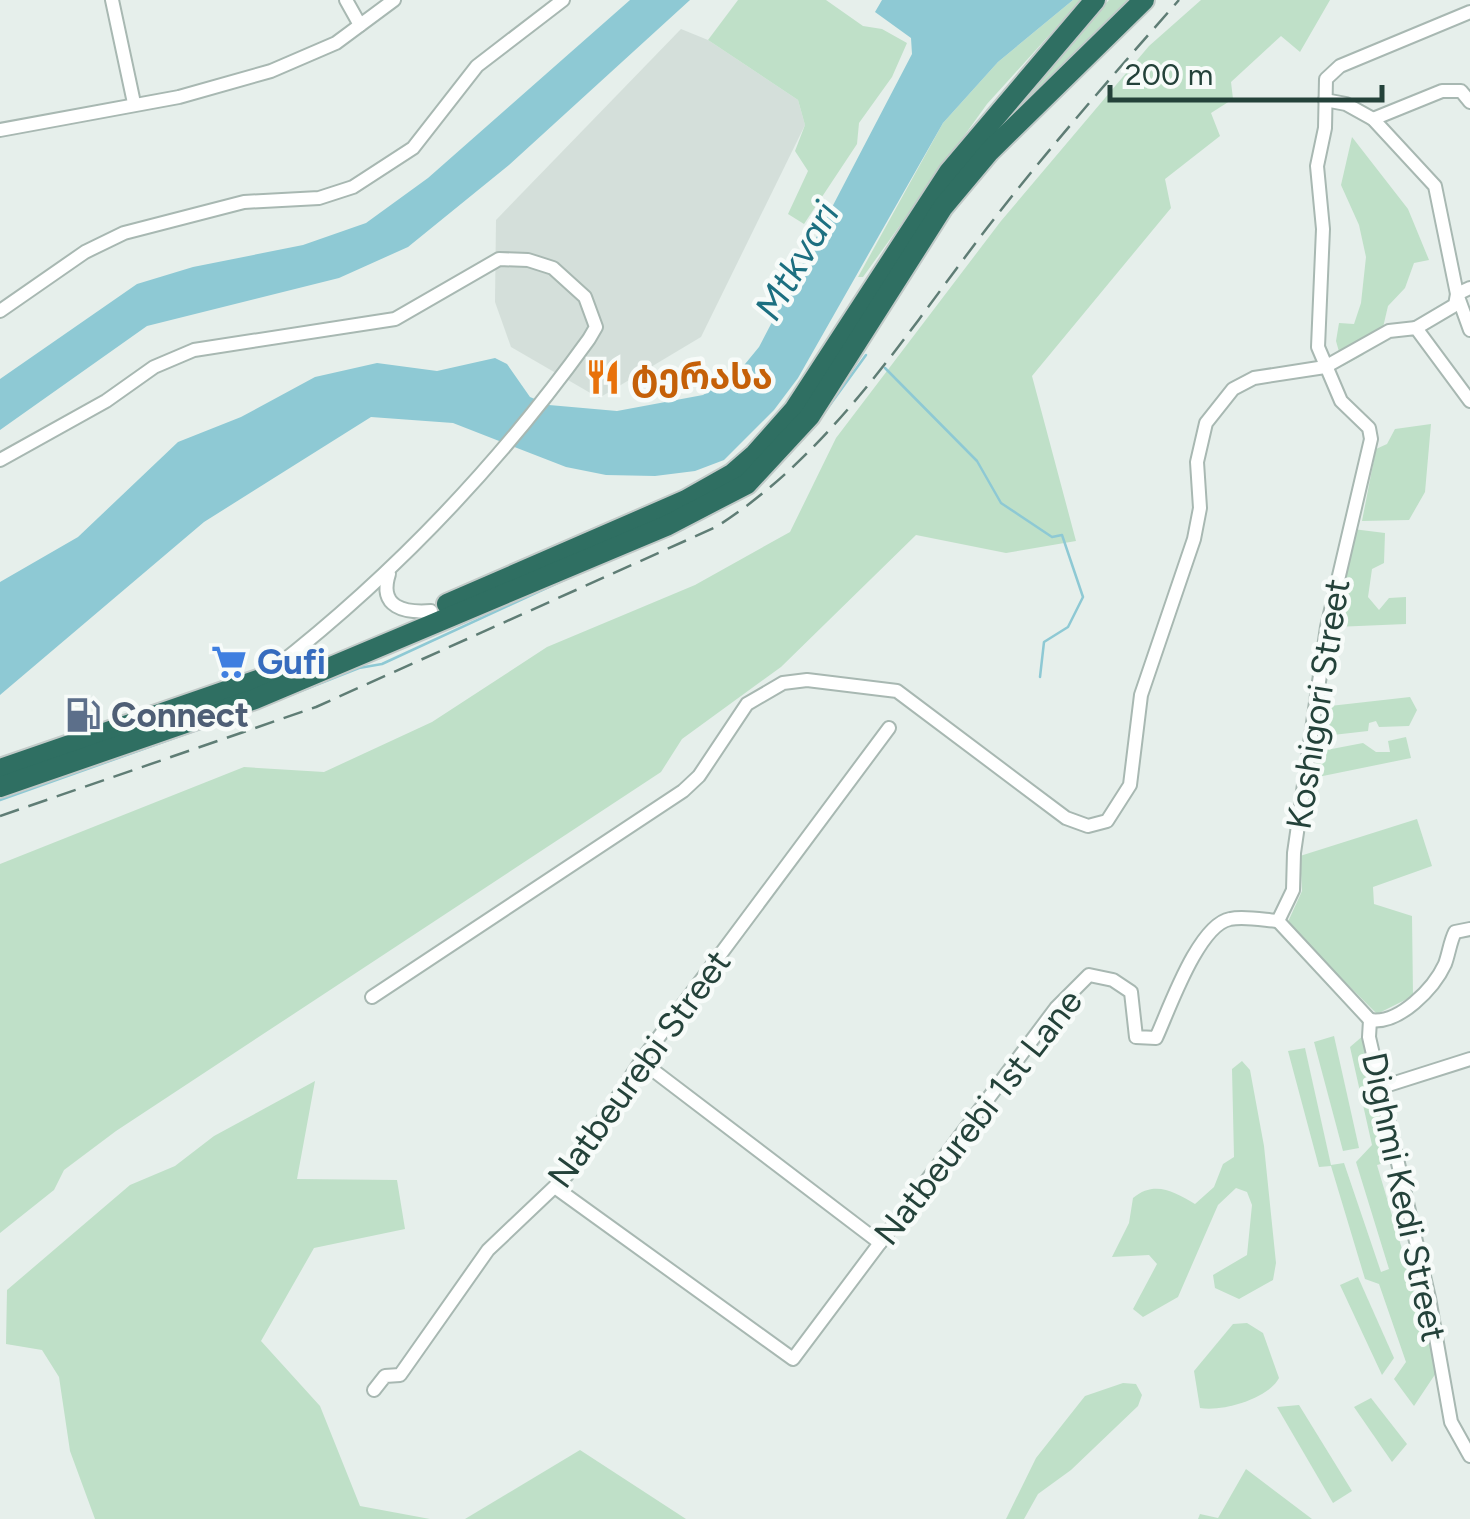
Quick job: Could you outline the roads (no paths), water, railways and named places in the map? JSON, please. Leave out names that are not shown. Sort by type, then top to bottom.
[{"type":"highway","points":[[0,769],[255,682],[431,611],[686,500],[732,474],[756,454],[794,410],[949,172],[1095,0]]},
{"type":"highway","points":[[0,787],[254,698],[666,526],[747,484],[810,416],[943,208],[1029,111],[1144,0]]},
{"type":"street","points":[[112,0],[134,103]]},
{"type":"street","points":[[346,0],[360,25]]},
{"type":"street","points":[[0,130],[179,97],[271,71],[336,42],[394,0]]},
{"type":"street","points":[[0,311],[85,252],[124,234],[244,202],[319,198],[352,187],[413,148],[477,66],[562,0]]},
{"type":"street","points":[[1325,367],[1318,347],[1324,229],[1318,174],[1326,79],[1340,66],[1470,12]]},
{"type":"street","points":[[1373,119],[1442,91],[1461,92],[1470,102]]},
{"type":"street","points":[[1325,100],[1346,104],[1373,119],[1435,186],[1464,291],[1470,330]]},
{"type":"street","points":[[0,460],[106,401],[154,367],[194,350],[395,319],[499,259],[528,260],[553,268],[585,297],[596,327],[559,381],[491,463],[390,572],[255,682]]},
{"type":"street","points":[[372,998],[683,792],[699,776],[747,704],[783,683],[807,680],[897,691],[1066,818],[1088,826],[1107,821],[1130,786],[1141,695],[1194,539],[1200,508],[1197,462],[1206,423],[1233,389],[1254,378],[1325,367],[1389,331],[1416,328],[1454,306],[1464,291]]},
{"type":"street","points":[[1416,328],[1470,401]]},
{"type":"street","name":"Koshigori Street","points":[[1278,921],[1294,890],[1294,853],[1327,627],[1371,439],[1369,428],[1341,400],[1325,367]]},
{"type":"street","points":[[390,572],[386,583],[391,603],[402,612],[431,611]]},
{"type":"street","name":"Natbeurebi Street","points":[[374,1390],[385,1376],[400,1375],[488,1250],[556,1188],[641,1061],[890,728]]},
{"type":"street","name":"Natbeurebi 1st Lane","points":[[556,1188],[793,1359],[1056,1008],[1089,975],[1112,980],[1131,992],[1136,1037],[1156,1038],[1193,957],[1215,927],[1229,919],[1278,921]]},
{"type":"street","points":[[1278,921],[1370,1020]]},
{"type":"street","name":"Dighmi Kedi Street","points":[[1470,929],[1455,932],[1444,967],[1413,1003],[1384,1020],[1370,1020],[1369,1038],[1429,1298],[1450,1422],[1470,1456]]},
{"type":"street","points":[[1382,1088],[1470,1059]]},
{"type":"street","points":[[641,1061],[880,1243]]},
{"type":"water","points":[[630,0],[690,0],[509,165],[408,247],[339,278],[147,326],[0,430],[0,379],[137,284],[193,267],[303,245],[366,223],[428,178]]},
{"type":"water","points":[[882,0],[1073,0],[998,62],[943,123],[798,378],[774,410],[724,460],[695,471],[655,476],[606,475],[566,467],[453,423],[371,417],[204,522],[0,695],[0,582],[78,537],[178,442],[241,417],[315,377],[377,363],[437,371],[495,358],[507,364],[530,397],[549,405],[617,411],[703,395],[736,375],[759,347],[912,54],[911,38],[875,12]]},
{"type":"waterway","points":[[824,413],[866,355]]},
{"type":"waterway","points":[[885,368],[977,461],[1001,503],[1052,537],[1062,535],[1083,597],[1068,627],[1044,642],[1040,677]]},
{"type":"waterway","points":[[768,476],[806,435]]},
{"type":"waterway","points":[[688,526],[734,502]]},
{"type":"waterway","points":[[293,694],[359,668],[382,664],[579,573]]},
{"type":"waterway","points":[[0,800],[239,715]]},
{"type":"railway","points":[[0,816],[316,707],[716,527],[757,498],[831,429],[1033,170],[1179,0]]},
{"type":"place","name":"ტერასა","points":[[603,377]]},
{"type":"place","name":"Gufi","points":[[229,662]]},
{"type":"place","name":"Connect","points":[[83,715]]},
{"type":"water label","name":"Mtkvari","points":[[797,261]]}]
